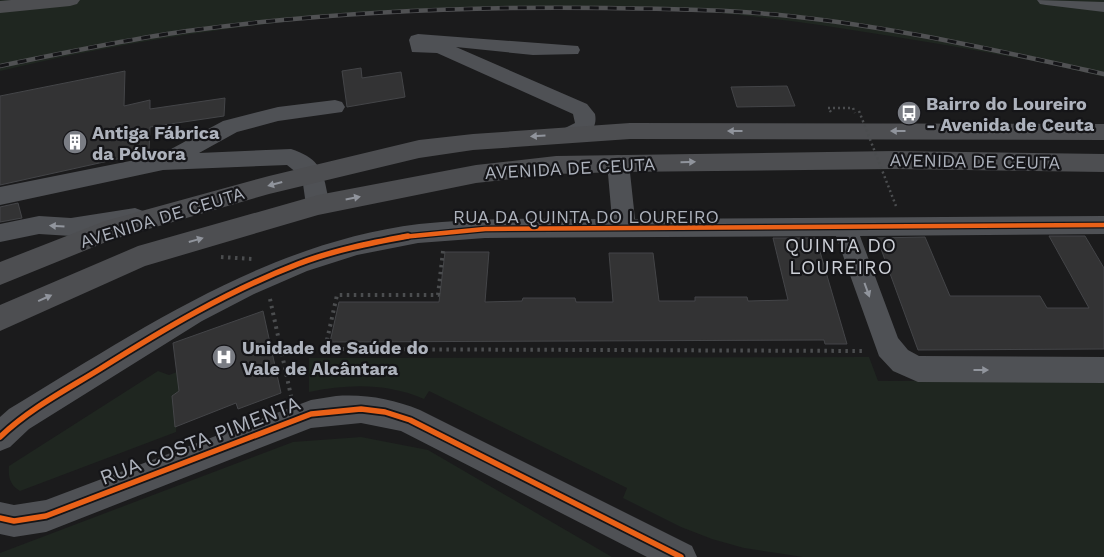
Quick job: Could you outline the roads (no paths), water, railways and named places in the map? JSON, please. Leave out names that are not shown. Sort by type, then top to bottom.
[{"type":"highway","points":[[0,7],[70,0]]},
{"type":"highway","name":"AVENIDA DE CEUTA","points":[[0,274],[105,231],[313,173],[419,150],[520,137],[630,131],[1104,132]]},
{"type":"highway","name":"AVENIDA DE CEUTA","points":[[0,318],[138,257],[318,205],[476,174],[556,165],[618,163],[894,160],[1104,163]]},
{"type":"street","points":[[1046,0],[1104,7]]},
{"type":"street","points":[[570,134],[586,124],[585,114],[580,109],[440,47],[419,48],[418,40],[441,39],[540,52],[571,50]]},
{"type":"street","points":[[163,162],[230,126],[278,114],[335,107]]},
{"type":"street","points":[[0,196],[163,162],[291,157],[313,173],[318,205]]},
{"type":"street","name":"RUA DA QUINTA DO LOUREIRO","points":[[618,163],[624,227]]},
{"type":"street","points":[[0,234],[39,225],[71,227],[174,212]]},
{"type":"street","name":"RUA DA QUINTA DO LOUREIRO","points":[[0,437],[19,419],[200,308],[233,290],[297,263],[361,244],[423,232],[454,229],[624,227],[1104,225]]},
{"type":"street","points":[[845,227],[890,351],[895,357],[918,369],[1104,370]]},
{"type":"street","name":"RUA COSTA PIMENTA","points":[[0,518],[14,521],[46,516],[311,414],[356,408],[378,410],[410,420],[681,557]]},
{"type":"railway","points":[[0,66],[93,47],[187,31],[291,19],[449,9],[606,8],[682,9],[801,17],[931,38],[1104,74]]},
{"type":"place","name":"Bairro do Loureiro - Avenida de Ceuta","points":[[909,113]]},
{"type":"place","name":"Antiga Fábrica da Pólvora","points":[[75,142]]},
{"type":"place","name":"Unidade de Saúde do Vale de Alcântara","points":[[224,357]]},
{"type":"district","name":"QUINTA DO LOUREIRO","points":[[841,256]]}]
